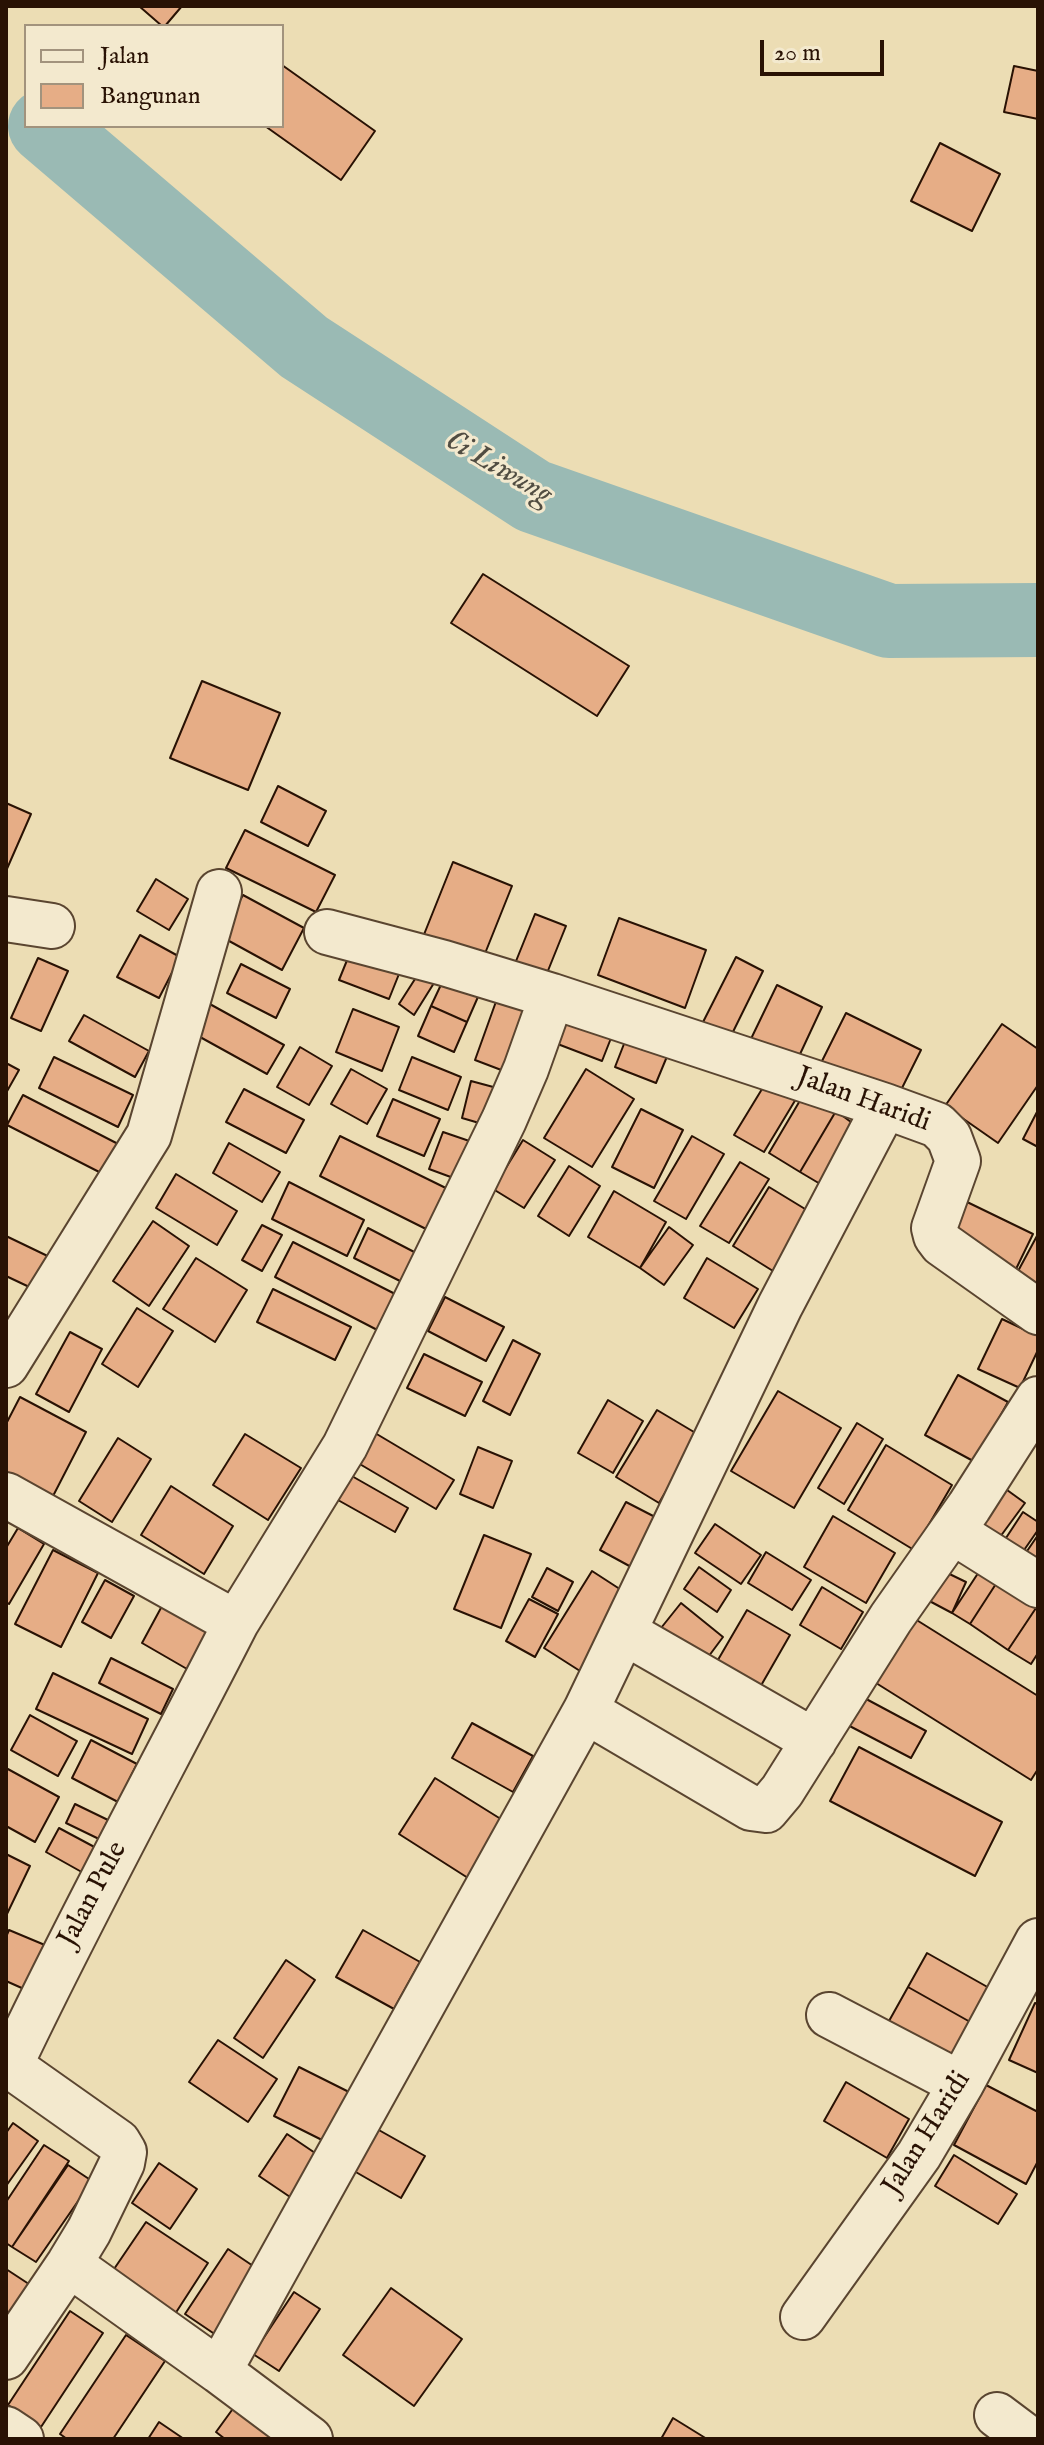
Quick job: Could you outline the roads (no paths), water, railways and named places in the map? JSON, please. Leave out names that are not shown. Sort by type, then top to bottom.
[{"type":"street","points":[[6,1365],[149,1135],[219,892]]},
{"type":"street","points":[[6,919],[52,926]]},
{"type":"street","name":"Jalan Haridi","points":[[327,932],[552,996],[937,1125],[949,1137],[958,1161],[934,1228],[936,1236],[942,1244],[1038,1312]]},
{"type":"street","points":[[6,1495],[236,1623],[345,1446],[504,1120],[552,996]]},
{"type":"street","points":[[219,2371],[586,1710],[780,1306],[885,1106]]},
{"type":"street","points":[[603,1721],[751,1808],[766,1810],[782,1791],[891,1618],[1038,1399]]},
{"type":"street","points":[[952,1531],[1038,1585]]},
{"type":"street","name":"Jalan Pule","points":[[6,2357],[69,2264],[122,2163],[124,2152],[118,2142],[16,2070],[12,2064],[14,2057],[67,1945],[236,1623]]},
{"type":"street","points":[[624,1632],[814,1741]]},
{"type":"street","name":"Jalan Haridi","points":[[803,2317],[919,2155],[1038,1941]]},
{"type":"street","points":[[829,2015],[961,2084]]},
{"type":"street","points":[[69,2264],[310,2439]]},
{"type":"street","points":[[6,2429],[21,2439]]},
{"type":"waterway","name":"Ci Liwung","points":[[47,128],[304,347],[533,496],[889,621],[1038,620]]}]
